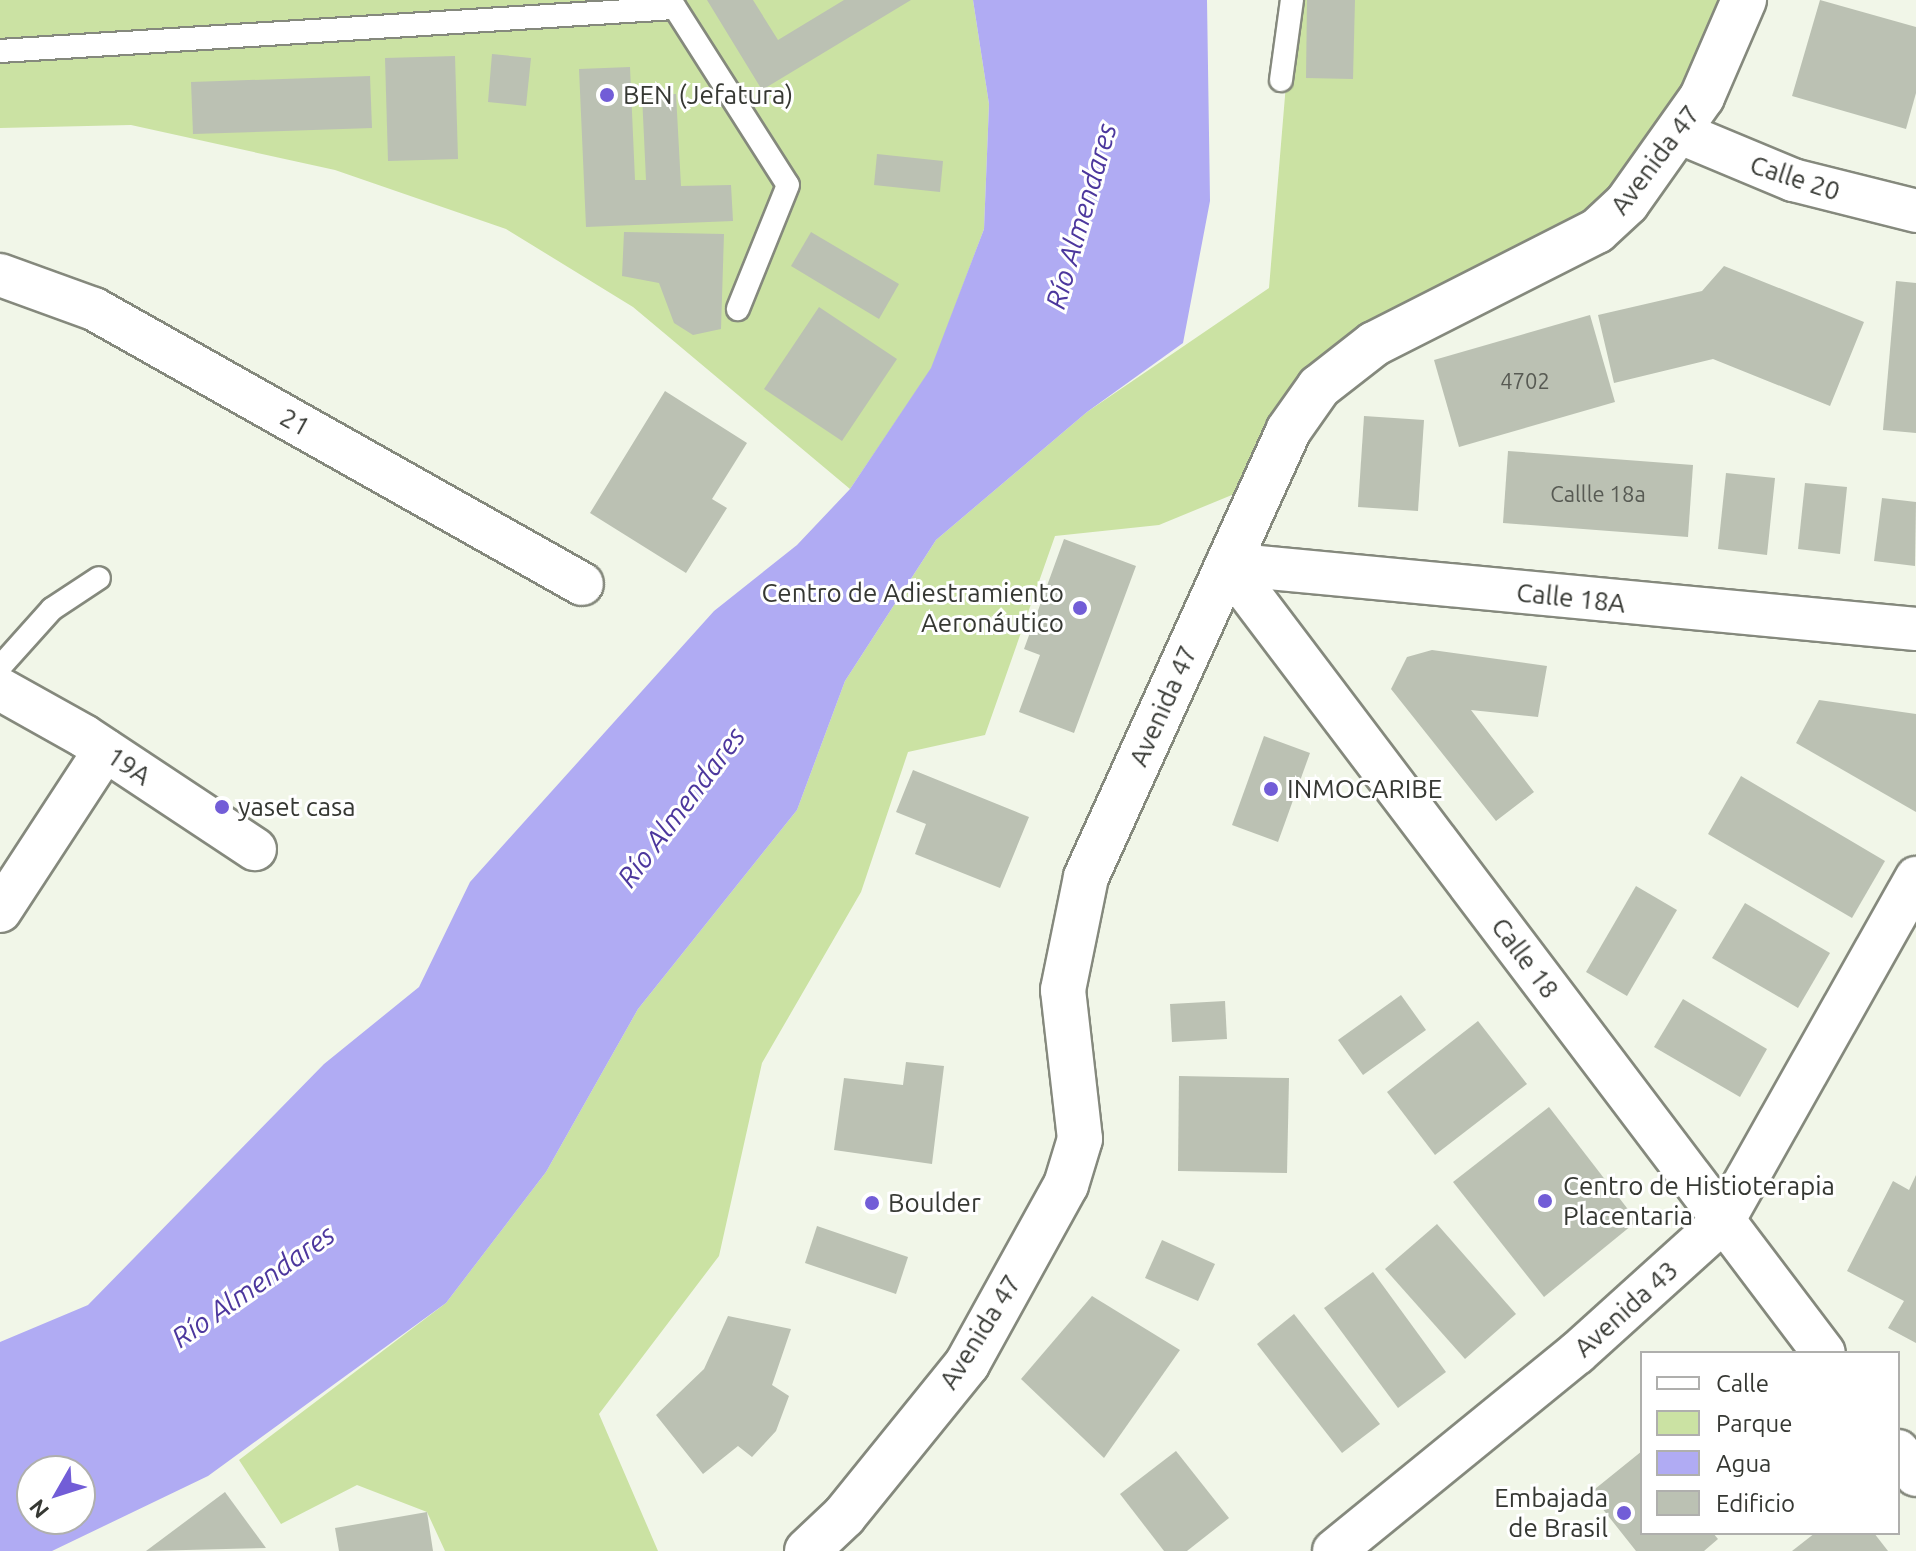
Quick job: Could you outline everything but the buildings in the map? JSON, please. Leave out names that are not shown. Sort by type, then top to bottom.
[{"type":"street","name":"Avenida 47","points":[[807,1551],[844,1516],[967,1364],[1066,1185],[1080,1139],[1063,990],[1086,877],[1288,431],[1319,387],[1423,314],[1597,231],[1627,203],[1678,132],[1728,48],[1744,0]]},
{"type":"street","name":"Calle 20","points":[[1678,132],[1793,180],[1916,211]]},
{"type":"street","name":"21","points":[[0,275],[94,309],[582,584]]},
{"type":"street","name":"Calle 18A","points":[[1227,564],[1916,629]]},
{"type":"street","name":"Calle 18","points":[[1227,564],[1822,1351]]},
{"type":"street","name":"19A","points":[[0,689],[105,750],[255,849]]},
{"type":"street","points":[[0,911],[105,750]]},
{"type":"street","name":"Avenida 43","points":[[1334,1551],[1577,1353],[1723,1221],[1916,878]]},
{"type":"street","points":[[1900,1454],[1916,1475]]},
{"type":"lane","points":[[1281,80],[1292,0]]},
{"type":"lane","points":[[0,51],[672,4],[788,185],[738,309]]},
{"type":"lane","points":[[0,667],[52,609],[99,578]]},
{"type":"green space","points":[[0,0],[973,0],[989,104],[984,229],[932,368],[850,489],[633,307],[506,229],[335,170],[131,125],[0,128]]},
{"type":"green space","points":[[1293,0],[1744,0],[1627,203],[1373,344],[1261,483],[1159,525],[1055,536],[985,735],[908,752],[861,892],[762,1063],[719,1256],[599,1414],[658,1551],[445,1551],[427,1512],[357,1485],[281,1524],[239,1460],[446,1303],[546,1172],[638,1009],[797,810],[845,681],[936,540],[1087,412],[1269,288]]},
{"type":"water","name":"Río Almendares","points":[[973,0],[1207,0],[1210,201],[1183,343],[1087,412],[936,540],[845,681],[797,810],[638,1009],[546,1172],[446,1303],[208,1476],[96,1530],[96,1455],[16,1455],[16,1535],[85,1535],[52,1551],[0,1551],[0,1342],[88,1305],[324,1064],[419,987],[470,882],[714,611],[797,545],[850,489],[931,368],[984,229],[989,104]]},
{"type":"place","name":"BEN (Jefatura)","points":[[607,95]]},
{"type":"place","name":"Centro de Adiestramiento Aeronáutico","points":[[1080,608]]},
{"type":"place","name":"INMOCARIBE","points":[[1271,789]]},
{"type":"place","name":"yaset casa","points":[[222,807]]},
{"type":"place","name":"Centro de Histioterapia Placentaria","points":[[1545,1201]]},
{"type":"place","name":"Boulder","points":[[872,1203]]},
{"type":"place","name":"Embajada de Brasil","points":[[1624,1513]]}]
